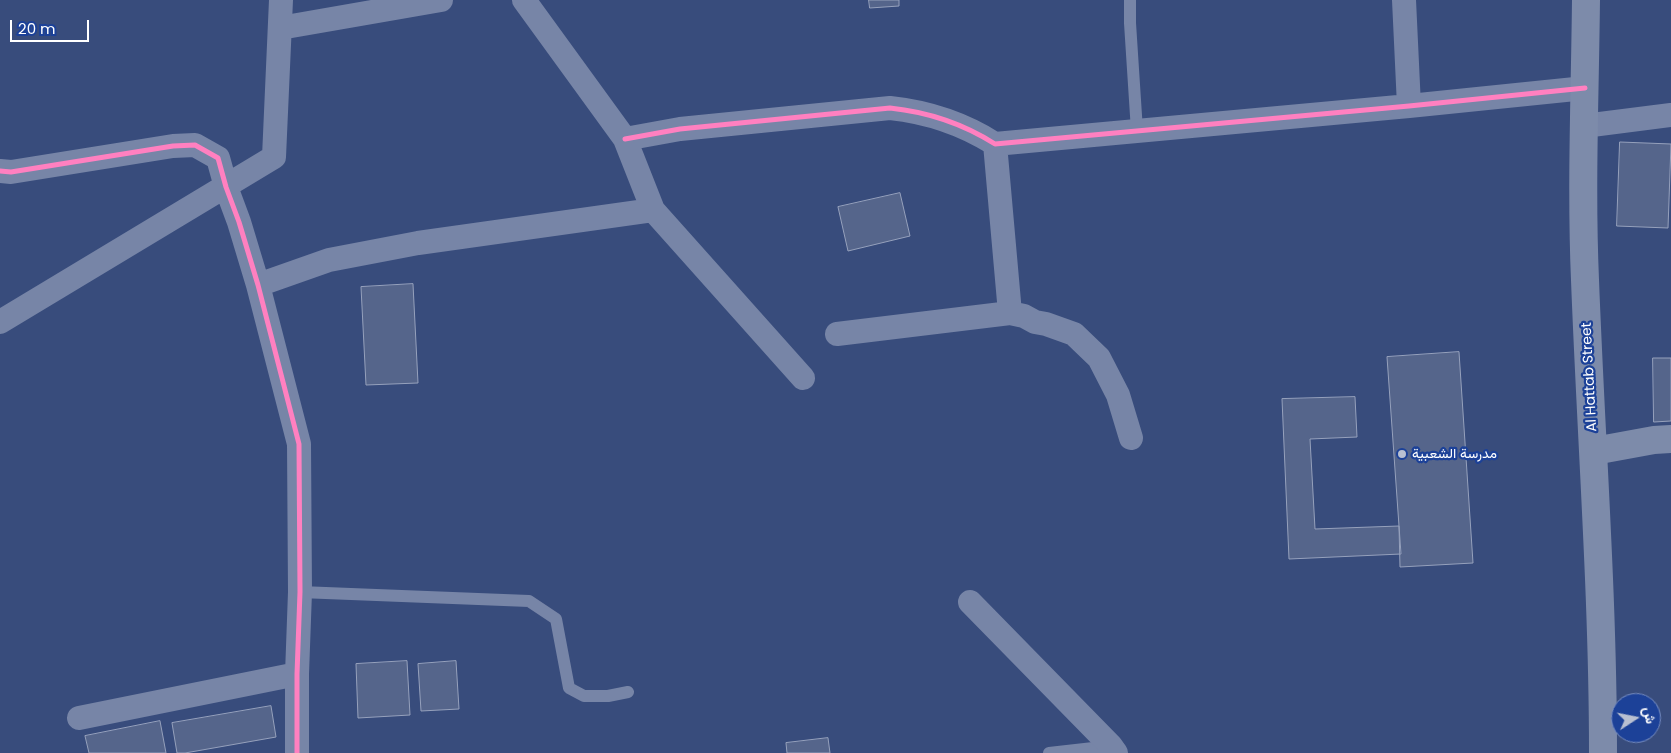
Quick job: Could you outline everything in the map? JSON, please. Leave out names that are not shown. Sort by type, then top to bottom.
[{"type":"street","points":[[0,322],[226,188],[274,157],[281,0]]},
{"type":"street","points":[[280,28],[441,0]]},
{"type":"street","points":[[524,0],[625,139],[653,210],[803,378]]},
{"type":"street","points":[[1404,0],[1409,106]]},
{"type":"street","name":"Al Hattab Street","points":[[1586,0],[1584,126],[1585,279],[1594,451],[1603,753]]},
{"type":"street","points":[[625,139],[680,129],[890,108],[916,111],[946,120],[974,131],[995,144],[1585,88]]},
{"type":"street","points":[[1584,126],[1671,115]]},
{"type":"street","points":[[0,171],[12,172],[195,144],[218,158],[258,285],[299,444],[300,592],[297,753]]},
{"type":"street","points":[[995,144],[1010,313]]},
{"type":"street","points":[[258,285],[338,258],[418,243],[653,210]]},
{"type":"street","points":[[837,334],[1010,313],[1024,316],[1035,322],[1074,334],[1099,358],[1118,395],[1131,438]]},
{"type":"street","points":[[1594,451],[1654,440],[1671,439]]},
{"type":"street","points":[[970,602],[1113,750]]},
{"type":"street","points":[[79,718],[297,674]]},
{"type":"lane","points":[[1130,0],[1137,131]]},
{"type":"lane","points":[[300,592],[529,601],[556,620],[569,688],[584,696],[608,696],[628,692]]},
{"type":"lane","points":[[1049,753],[1113,750]]},
{"type":"building","points":[[869,0],[899,0],[899,6],[870,8]]},
{"type":"building","points":[[1620,142],[1671,144],[1668,228],[1617,226]]},
{"type":"building","points":[[900,193],[910,236],[848,251],[838,207]]},
{"type":"building","points":[[413,284],[418,383],[366,385],[361,287]]},
{"type":"building","name":"مدرسة الشعبية","points":[[1459,352],[1473,563],[1400,567],[1399,526],[1387,357]]},
{"type":"building","points":[[1653,358],[1671,358],[1671,421],[1654,422]]},
{"type":"building","points":[[1355,397],[1357,437],[1310,439],[1315,529],[1399,526],[1401,554],[1289,559],[1282,399]]},
{"type":"building","points":[[407,661],[410,715],[358,718],[356,664]]},
{"type":"building","points":[[456,661],[459,709],[421,711],[418,664]]},
{"type":"building","points":[[271,706],[276,737],[177,753],[172,723]]},
{"type":"building","points":[[160,721],[166,753],[89,753],[85,736]]},
{"type":"building","points":[[828,738],[830,753],[787,753],[786,743]]},
{"type":"cycle path","points":[[625,139],[680,129],[890,108],[918,112],[957,124],[995,144],[1585,88]]},
{"type":"cycle path","points":[[0,171],[11,172],[173,146],[195,145],[218,158],[258,285],[299,444],[300,592],[297,753]]},
{"type":"place","name":"مدرسة الشعبية","points":[[1402,454]]}]
